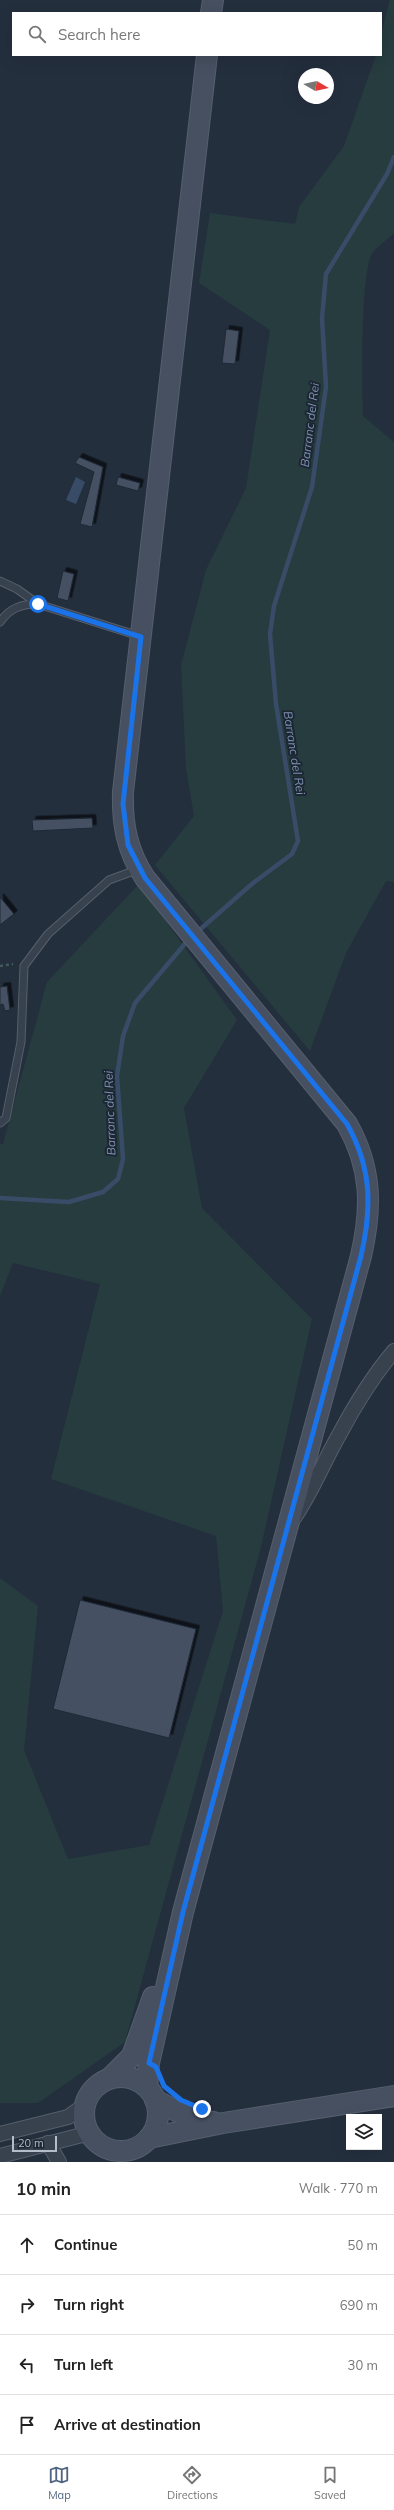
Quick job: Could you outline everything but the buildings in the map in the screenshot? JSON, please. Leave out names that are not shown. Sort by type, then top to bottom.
[{"type":"main road","points":[[211,12],[213,0]]},
{"type":"main road","points":[[92,2137],[106,2148],[118,2151],[128,2156],[149,2138],[157,2120],[151,2093],[149,2063],[183,1912],[288,1529],[361,1256],[369,1218],[370,1190],[361,1152],[347,1124],[142,874],[128,845],[123,804],[206,56]]},
{"type":"main road","points":[[98,2162],[92,2137],[84,2118],[83,2100],[105,2078],[132,2056],[183,1912]]},
{"type":"main road","points":[[105,2078],[130,2078],[192,2119],[223,2123]]},
{"type":"main road","points":[[149,2138],[223,2123],[394,2096]]},
{"type":"street","points":[[288,1529],[310,1495],[338,1436],[374,1375],[394,1351]]},
{"type":"street","points":[[0,2134],[68,2117],[83,2100]]},
{"type":"street","points":[[0,2156],[48,2143],[92,2137]]},
{"type":"street","points":[[48,2143],[59,2162]]},
{"type":"lane","points":[[0,581],[18,589],[38,604]]},
{"type":"lane","points":[[0,622],[5,614],[23,604],[38,604],[141,637]]},
{"type":"lane","points":[[0,1123],[6,1118],[21,1042],[24,966],[48,934],[108,880],[142,874]]},
{"type":"path","points":[[83,2100],[88,2086],[105,2078]]},
{"type":"green space","points":[[390,0],[394,0],[394,233],[373,252],[369,263],[364,304],[362,381],[363,416],[394,442],[394,882],[386,881],[346,953],[310,1051],[155,865],[194,816],[186,768],[181,665],[206,570],[246,488],[270,330],[199,283],[210,213],[295,224],[299,207],[344,146],[376,56],[382,56],[382,30]]},
{"type":"green space","points":[[139,884],[237,1020],[184,1108],[202,1208],[312,1319],[261,1547],[125,2042],[38,2103],[0,2103],[0,1578],[38,1606],[24,1750],[68,1859],[149,1845],[223,1611],[216,1536],[51,1479],[100,1284],[13,1263],[0,1296],[0,1144],[3,1144],[47,982]]},
{"type":"water","points":[[76,477],[85,482],[76,504],[66,500]]},
{"type":"waterway","name":"Barranc del Rei","points":[[196,933],[253,883],[292,854],[298,841],[276,704],[270,634],[274,606],[312,487],[326,387],[322,318],[326,274],[387,174],[394,157]]},
{"type":"waterway","name":"Barranc del Rei","points":[[0,1198],[69,1202],[103,1192],[118,1179],[123,1159],[117,1076],[123,1036],[135,1003],[189,939]]},
{"type":"route","points":[[38,604],[141,637],[123,792],[123,816],[125,831],[132,856],[137,867],[145,878],[347,1124],[356,1139],[366,1166],[370,1190],[367,1233],[183,1912],[149,2063],[149,2065],[156,2067],[160,2081],[164,2086],[181,2100],[202,2109]]}]
